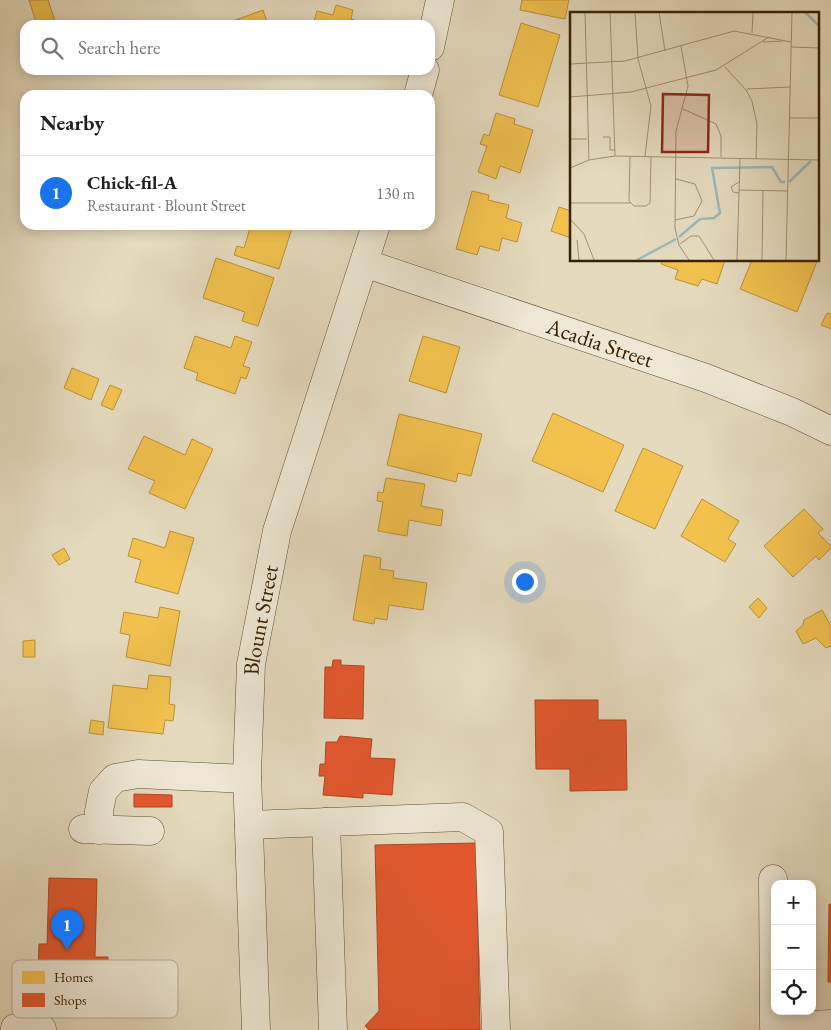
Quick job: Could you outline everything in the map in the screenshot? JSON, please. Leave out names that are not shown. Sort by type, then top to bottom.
[{"type":"street","points":[[435,24],[440,0]]},
{"type":"street","points":[[419,90],[424,75]]},
{"type":"street","name":"Blount Street","points":[[256,1030],[247,779],[251,664],[277,530],[374,230]]},
{"type":"street","name":"Acadia Street","points":[[364,263],[706,378],[792,412],[831,431]]},
{"type":"street","points":[[150,831],[91,830],[99,811],[103,791],[114,778],[138,774],[247,779]]},
{"type":"street","points":[[248,825],[463,817],[489,832],[496,1030]]},
{"type":"street","points":[[326,822],[333,1030]]},
{"type":"street","points":[[773,925],[774,1027],[831,1024]]},
{"type":"street","points":[[15,1028],[42,1029]]},
{"type":"building: Homes","points":[[29,0],[48,0],[55,20],[35,20]]},
{"type":"building: Homes","points":[[522,0],[569,0],[565,19],[520,10]]},
{"type":"building: Homes","points":[[336,5],[353,10],[351,19],[354,20],[314,20],[317,11],[333,15]]},
{"type":"building: Homes","points":[[263,10],[266,20],[236,20]]},
{"type":"building: Homes","points":[[521,23],[560,35],[538,107],[499,95]]},
{"type":"building: Homes","points":[[496,113],[515,119],[514,124],[533,130],[520,173],[500,166],[496,179],[478,172],[487,146],[480,144],[484,134],[489,136]]},
{"type":"building: Homes","points":[[472,191],[489,195],[488,200],[509,205],[506,218],[522,223],[517,242],[502,238],[499,251],[480,246],[477,255],[456,249]]},
{"type":"building: Homes","points":[[559,207],[570,211],[570,238],[551,231]]},
{"type":"building: Homes","points":[[249,230],[291,230],[279,269],[234,255],[237,246],[244,248]]},
{"type":"building: Homes","points":[[216,258],[274,278],[258,326],[242,321],[245,312],[203,298]]},
{"type":"building: Homes","points":[[662,261],[725,261],[717,284],[702,279],[698,286],[675,279],[678,270],[661,264]]},
{"type":"building: Homes","points":[[752,261],[817,261],[797,312],[740,289]]},
{"type":"building: Homes","points":[[827,313],[831,314],[831,329],[821,325]]},
{"type":"building: Homes","points":[[195,336],[231,348],[235,336],[252,342],[243,366],[250,368],[246,379],[241,377],[235,394],[196,380],[198,373],[184,368]]},
{"type":"building: Homes","points":[[423,336],[460,347],[446,393],[409,381]]},
{"type":"building: Homes","points":[[72,368],[99,379],[91,400],[64,388]]},
{"type":"building: Homes","points":[[110,385],[122,390],[113,410],[101,405]]},
{"type":"building: Homes","points":[[553,413],[624,445],[603,492],[532,461]]},
{"type":"building: Homes","points":[[399,414],[482,434],[471,476],[458,473],[456,482],[387,465]]},
{"type":"building: Homes","points":[[144,436],[185,455],[192,439],[213,449],[185,509],[149,493],[155,481],[128,469]]},
{"type":"building: Homes","points":[[643,448],[683,466],[655,529],[615,511]]},
{"type":"building: Homes","points":[[386,478],[425,484],[421,506],[443,510],[441,526],[409,520],[407,536],[378,531],[383,502],[377,501],[378,492],[383,493]]},
{"type":"building: Homes","points":[[702,499],[739,521],[728,539],[736,544],[725,562],[681,536]]},
{"type":"building: Homes","points":[[804,509],[823,529],[818,533],[831,548],[819,560],[816,556],[793,577],[764,546]]},
{"type":"building: Homes","points":[[170,531],[194,538],[178,594],[135,582],[141,560],[128,556],[133,538],[165,548]]},
{"type":"building: Homes","points":[[64,548],[70,559],[59,565],[52,555]]},
{"type":"building: Homes","points":[[364,555],[381,558],[380,569],[394,571],[393,578],[427,583],[423,610],[389,605],[387,620],[375,618],[374,624],[353,620]]},
{"type":"building: Homes","points":[[758,598],[767,608],[759,618],[749,607]]},
{"type":"building: Homes","points":[[160,607],[180,611],[170,666],[126,657],[130,635],[120,633],[124,612],[158,618]]},
{"type":"building: Homes","points":[[822,610],[831,626],[831,646],[826,648],[816,638],[803,644],[796,631],[803,625],[804,620]]},
{"type":"building: Homes","points":[[35,640],[35,657],[23,657],[23,641]]},
{"type":"building: Homes","points":[[149,675],[171,677],[169,704],[175,705],[173,721],[165,720],[163,734],[108,728],[113,685],[147,689]]},
{"type":"building: Homes","points":[[91,720],[104,722],[103,735],[89,733]]},
{"type":"building: Shops","points":[[333,660],[341,660],[341,665],[364,666],[363,719],[324,718],[325,667],[332,667]]},
{"type":"building: Shops","points":[[535,700],[598,700],[598,720],[626,720],[627,790],[570,791],[570,769],[536,769]]},
{"type":"building: Shops","points":[[340,736],[372,739],[370,758],[395,759],[392,795],[363,793],[363,798],[323,795],[325,776],[319,776],[320,764],[325,764],[326,742],[337,742]]},
{"type":"building: Shops","points":[[134,794],[172,795],[172,807],[134,807]]},
{"type":"building: Shops","points":[[476,843],[480,1030],[369,1030],[365,1026],[379,1011],[375,845]]},
{"type":"building: Shops","points":[[49,878],[97,879],[95,957],[108,957],[108,960],[38,960],[39,944],[47,944]]},
{"type":"building: Shops","points":[[829,904],[831,904],[831,982],[828,982]]},
{"type":"place","name":"Chick-fil-A","points":[[67,950]]}]
